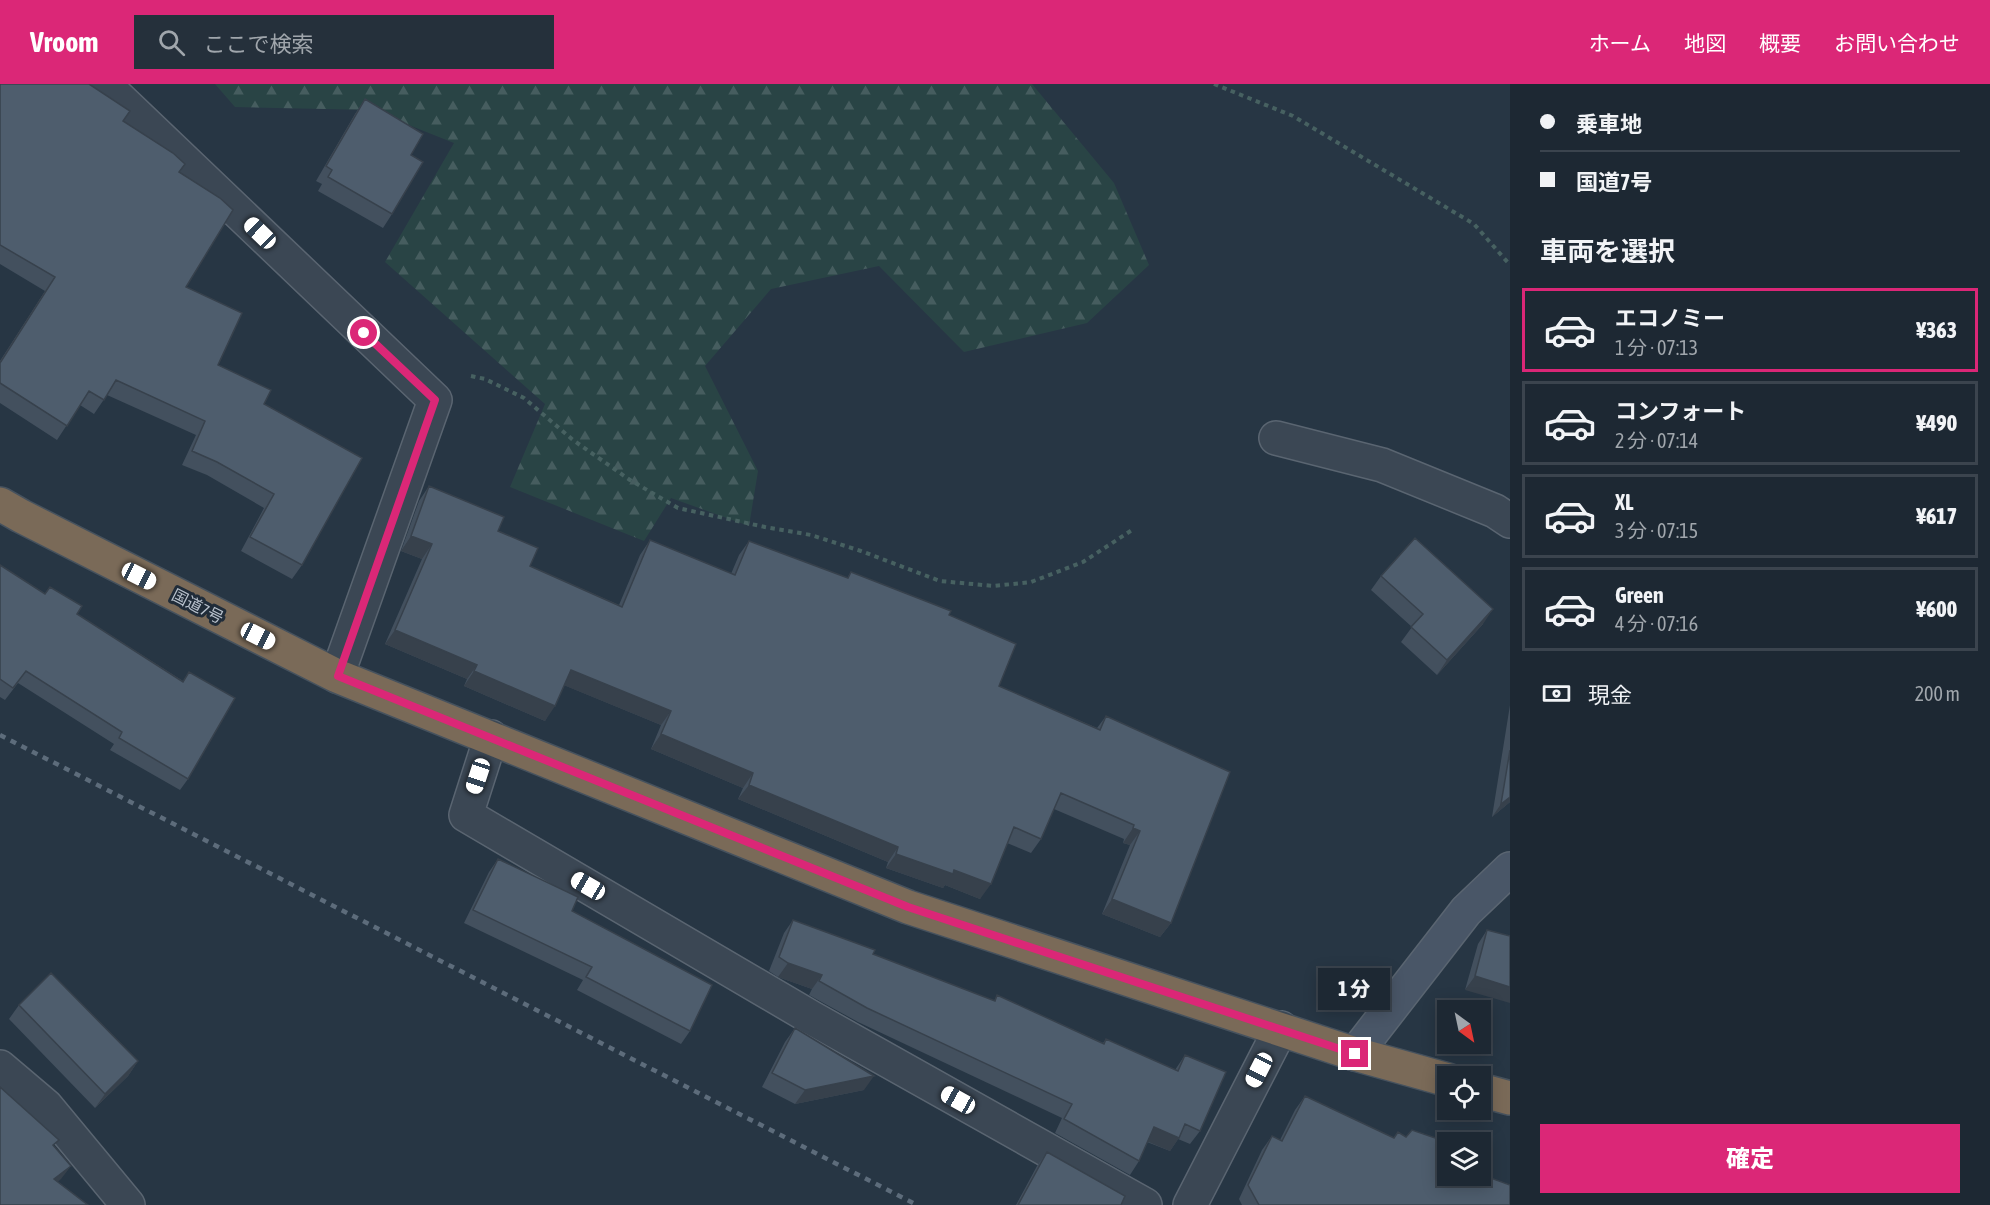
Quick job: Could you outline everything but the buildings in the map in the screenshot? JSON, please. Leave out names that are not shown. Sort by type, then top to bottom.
[{"type":"highway","name":"国道7号","points":[[0,504],[338,676],[908,907],[1355,1054],[1437,1077]]},
{"type":"highway","points":[[1491,1093],[1510,1098]]},
{"type":"street","points":[[104,84],[435,400],[338,676]]},
{"type":"street","points":[[1276,438],[1382,465],[1495,511],[1510,521]]},
{"type":"street","points":[[490,737],[466,814],[812,1018],[1145,1205]]},
{"type":"street","points":[[1355,1054],[1467,911],[1510,869]]},
{"type":"street","points":[[1190,1205],[1281,1028]]},
{"type":"street","points":[[0,1067],[46,1106],[128,1205]]},
{"type":"path","points":[[1215,84],[1293,116],[1474,224],[1510,265]]},
{"type":"path","points":[[416,382],[444,369],[485,379],[524,398],[573,440],[630,480],[678,508],[811,535],[940,581],[994,586],[1031,582],[1083,562],[1132,530]]},
{"type":"green space","points":[[215,84],[1032,84],[1114,183],[1149,265],[1087,323],[964,352],[879,266],[771,289],[705,366],[758,471],[749,526],[671,498],[644,541],[510,487],[545,404],[385,262],[454,143],[371,110],[235,107]]},
{"type":"railway","points":[[0,735],[917,1205]]},
{"type":"route","points":[[364,333],[435,400],[338,676],[908,907],[1355,1054]]}]
